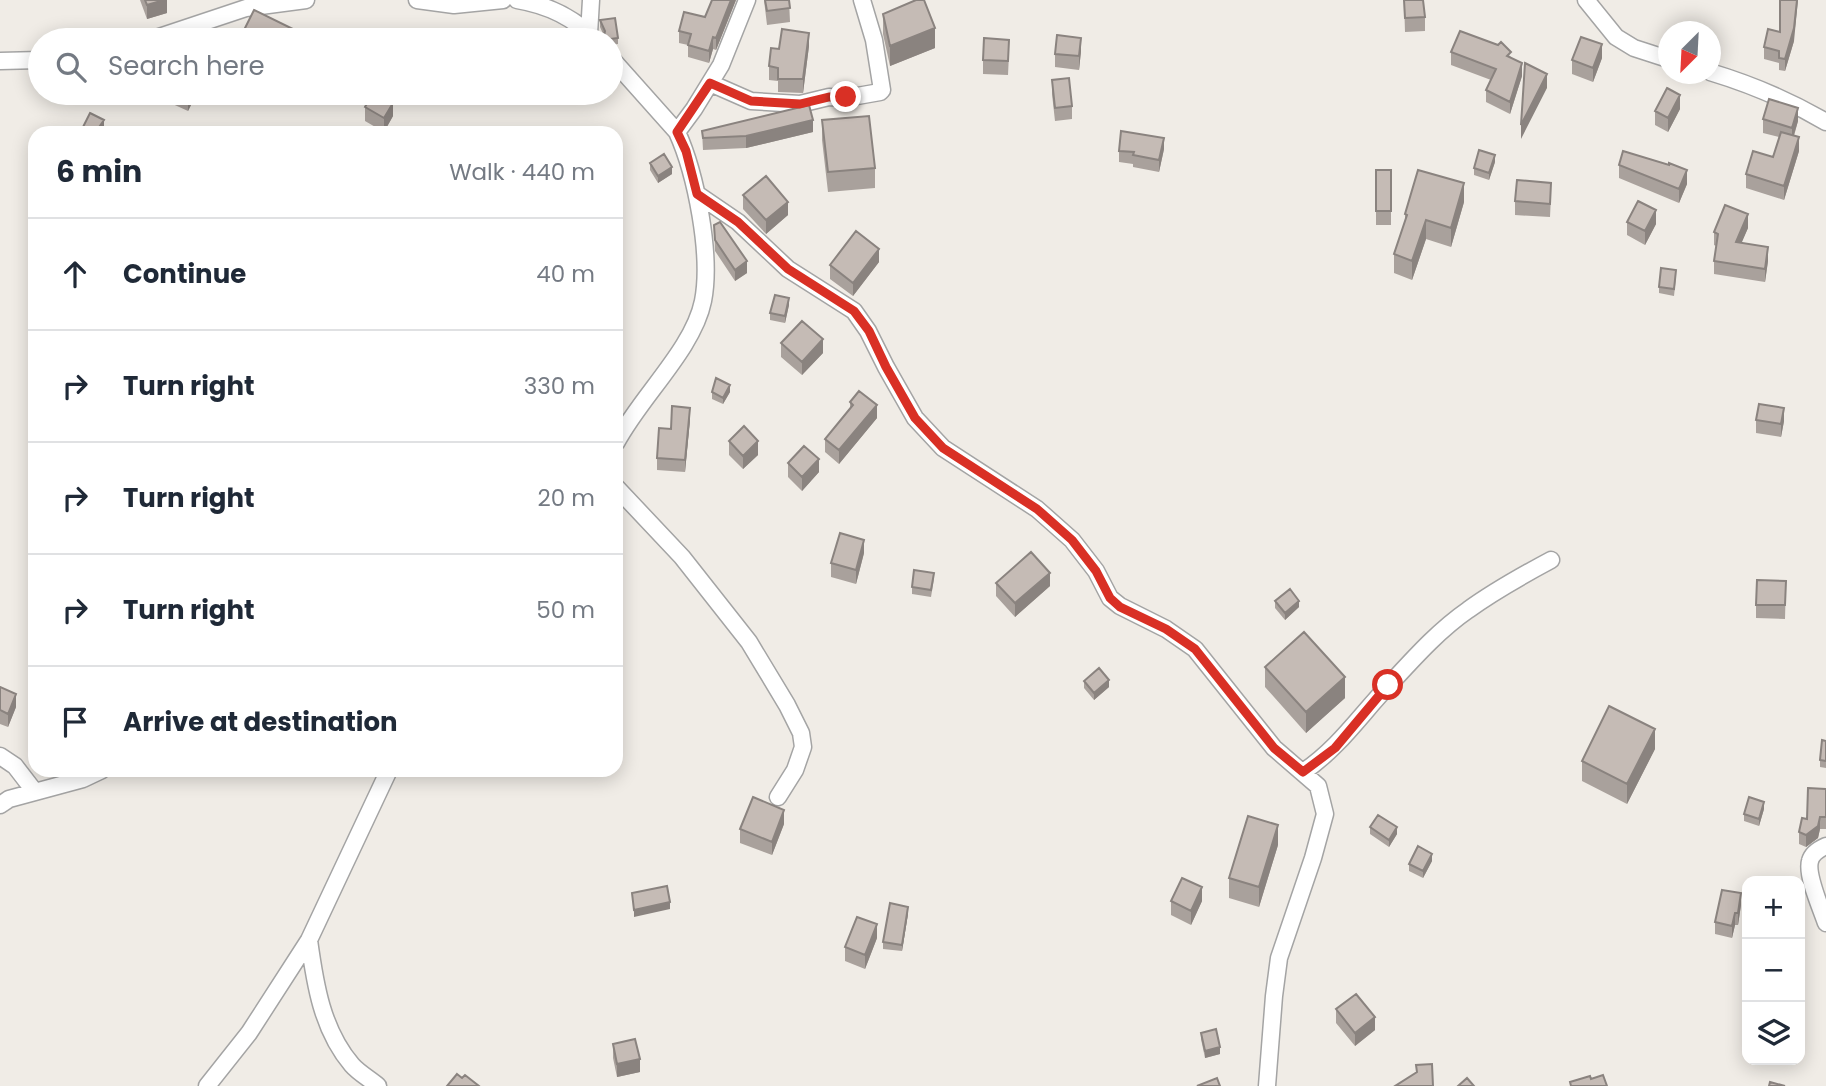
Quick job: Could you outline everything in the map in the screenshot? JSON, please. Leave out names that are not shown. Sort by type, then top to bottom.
[{"type":"street","points":[[186,28],[246,8],[306,0]]},
{"type":"street","points":[[417,0],[454,5],[503,0]]},
{"type":"street","points":[[517,0],[539,4],[567,16],[581,28]]},
{"type":"street","points":[[592,0],[592,28]]},
{"type":"street","points":[[677,132],[721,65],[747,0]]},
{"type":"street","points":[[710,83],[751,101],[800,104],[829,97],[880,92],[880,67],[862,0]]},
{"type":"street","points":[[1586,0],[1616,37],[1634,48],[1658,56]]},
{"type":"street","points":[[0,61],[28,60]]},
{"type":"street","points":[[623,71],[677,132],[686,151],[697,194],[706,268],[703,304],[683,346],[623,431]]},
{"type":"street","points":[[1721,75],[1736,79],[1826,122]]},
{"type":"street","points":[[697,194],[738,222],[788,269],[854,311],[869,331],[915,418],[943,448],[1037,509],[1072,540],[1096,571],[1110,598],[1120,607],[1166,629],[1195,649],[1274,748],[1318,786],[1325,814],[1279,958],[1267,1086]]},
{"type":"street","points":[[623,494],[682,557],[749,642],[787,705],[801,733],[803,747],[795,770],[778,797]]},
{"type":"street","points":[[1303,772],[1335,748],[1388,685],[1429,643],[1466,611],[1551,560]]},
{"type":"street","points":[[0,756],[15,766],[35,792]]},
{"type":"street","points":[[0,805],[9,799],[87,777]]},
{"type":"street","points":[[207,1086],[248,1033],[309,940],[386,777]]},
{"type":"street","points":[[1826,846],[1813,855],[1809,862],[1826,923]]},
{"type":"street","points":[[309,940],[315,982],[331,1034],[353,1066],[378,1086]]},
{"type":"building","points":[[145,0],[164,0],[147,5]]},
{"type":"building","points":[[712,0],[731,0],[709,51],[688,45],[691,34],[679,31],[684,12],[705,17]]},
{"type":"building","points":[[765,0],[789,0],[790,8],[767,11]]},
{"type":"building","points":[[916,0],[924,0],[935,28],[890,46],[883,14]]},
{"type":"building","points":[[1404,0],[1423,0],[1425,17],[1405,18]]},
{"type":"building","points":[[1780,0],[1797,0],[1794,28],[1785,59],[1779,58],[1779,51],[1764,47],[1768,29],[1780,32]]},
{"type":"building","points":[[254,10],[291,28],[245,28]]},
{"type":"building","points":[[615,18],[616,28],[604,28],[600,20]]},
{"type":"building","points":[[782,29],[809,33],[803,79],[778,79],[778,68],[769,66],[771,48],[779,49]]},
{"type":"building","points":[[1460,31],[1498,45],[1501,42],[1511,52],[1507,56],[1522,63],[1510,102],[1486,90],[1496,69],[1451,52]]},
{"type":"building","points":[[1057,35],[1081,38],[1079,56],[1055,54]]},
{"type":"building","points":[[1581,37],[1602,44],[1593,68],[1572,60]]},
{"type":"building","points":[[984,38],[1009,40],[1008,61],[983,60]]},
{"type":"building","points":[[1525,63],[1547,74],[1521,125]]},
{"type":"building","points":[[1069,78],[1072,106],[1055,108],[1052,80]]},
{"type":"building","points":[[1667,88],[1680,95],[1668,118],[1655,111]]},
{"type":"building","points":[[1769,99],[1798,108],[1792,128],[1763,119]]},
{"type":"building","points":[[366,105],[392,105],[384,118],[365,107]]},
{"type":"building","points":[[809,105],[813,120],[746,136],[703,138],[702,131]]},
{"type":"building","points":[[90,113],[104,120],[100,126],[84,126]]},
{"type":"building","points":[[869,116],[875,168],[828,172],[822,120]]},
{"type":"building","points":[[1121,131],[1164,138],[1159,160],[1133,155],[1134,152],[1119,151]]},
{"type":"building","points":[[1781,132],[1799,137],[1784,186],[1746,174],[1753,151],[1773,157]]},
{"type":"building","points":[[1479,150],[1495,155],[1489,173],[1474,168]]},
{"type":"building","points":[[1623,151],[1687,170],[1679,189],[1619,165]]},
{"type":"building","points":[[664,154],[672,167],[658,176],[650,163]]},
{"type":"building","points":[[1376,170],[1391,170],[1391,211],[1376,211]]},
{"type":"building","points":[[1418,170],[1464,183],[1451,228],[1426,220],[1412,261],[1394,254]]},
{"type":"building","points":[[766,176],[788,202],[766,220],[743,195]]},
{"type":"building","points":[[1517,180],[1551,183],[1550,204],[1515,201]]},
{"type":"building","points":[[1638,201],[1656,210],[1645,231],[1627,222]]},
{"type":"building","points":[[1725,205],[1748,214],[1736,242],[1768,247],[1765,269],[1714,261],[1718,234],[1714,232]]},
{"type":"building","points":[[720,222],[747,261],[735,270],[715,240],[714,225]]},
{"type":"building","points":[[856,231],[879,249],[853,283],[830,265]]},
{"type":"building","points":[[1661,268],[1676,270],[1674,289],[1659,287]]},
{"type":"building","points":[[775,295],[789,298],[785,316],[770,313]]},
{"type":"building","points":[[802,321],[823,339],[802,362],[781,343]]},
{"type":"building","points":[[716,378],[730,385],[723,398],[712,392]]},
{"type":"building","points":[[859,391],[877,405],[839,450],[825,439],[853,405],[850,402]]},
{"type":"building","points":[[1759,404],[1784,408],[1781,424],[1756,420]]},
{"type":"building","points":[[672,406],[690,408],[685,460],[657,458],[659,428],[671,429]]},
{"type":"building","points":[[744,426],[758,441],[743,456],[729,441]]},
{"type":"building","points":[[804,446],[819,459],[802,477],[788,463]]},
{"type":"building","points":[[840,533],[864,540],[856,570],[831,563]]},
{"type":"building","points":[[1031,552],[1050,573],[1015,603],[996,583]]},
{"type":"building","points":[[914,570],[934,573],[931,590],[912,587]]},
{"type":"building","points":[[1757,580],[1786,581],[1785,605],[1756,605]]},
{"type":"building","points":[[1290,589],[1299,601],[1285,613],[1275,601]]},
{"type":"building","points":[[1304,632],[1345,677],[1306,712],[1265,667]]},
{"type":"building","points":[[1099,668],[1109,680],[1094,693],[1084,681]]},
{"type":"building","points":[[0,687],[16,694],[8,714],[0,710]]},
{"type":"building","points":[[1609,706],[1655,729],[1627,784],[1582,761]]},
{"type":"building","points":[[1822,740],[1826,741],[1826,761],[1820,760]]},
{"type":"building","points":[[1808,788],[1826,789],[1826,817],[1820,817],[1818,826],[1806,835],[1799,832],[1802,818],[1807,819]]},
{"type":"building","points":[[753,797],[784,810],[772,842],[740,829]]},
{"type":"building","points":[[1749,797],[1764,802],[1759,819],[1744,814]]},
{"type":"building","points":[[1378,815],[1397,827],[1389,840],[1370,827]]},
{"type":"building","points":[[1248,816],[1278,825],[1259,887],[1229,878]]},
{"type":"building","points":[[1418,846],[1432,854],[1423,871],[1409,864]]},
{"type":"building","points":[[1182,878],[1202,887],[1191,911],[1171,901]]},
{"type":"building","points":[[667,886],[670,902],[634,910],[632,893]]},
{"type":"building","points":[[1722,890],[1741,893],[1738,913],[1735,913],[1732,926],[1715,922]]},
{"type":"building","points":[[890,903],[908,907],[902,945],[883,942]]},
{"type":"building","points":[[857,917],[877,924],[865,955],[845,947]]},
{"type":"building","points":[[1356,994],[1375,1017],[1355,1033],[1336,1009]]},
{"type":"building","points":[[1216,1029],[1220,1047],[1205,1051],[1201,1033]]},
{"type":"building","points":[[635,1039],[640,1059],[617,1064],[613,1044]]},
{"type":"building","points":[[1432,1064],[1433,1086],[1395,1086],[1417,1072],[1416,1065]]},
{"type":"building","points":[[457,1074],[462,1078],[465,1075],[479,1086],[447,1086]]},
{"type":"building","points":[[1603,1075],[1607,1086],[1571,1086],[1570,1082]]},
{"type":"building","points":[[1217,1078],[1220,1086],[1197,1086]]},
{"type":"building","points":[[1467,1078],[1474,1086],[1458,1086]]},
{"type":"building","points":[[1770,1082],[1785,1086],[1769,1086]]},
{"type":"route","points":[[846,97],[829,97],[800,104],[751,101],[710,83],[677,132],[686,151],[697,194],[738,222],[788,269],[854,311],[869,331],[915,418],[943,448],[1037,509],[1072,540],[1096,571],[1110,598],[1120,607],[1166,629],[1195,649],[1274,748],[1303,772],[1335,748],[1388,685]]}]
